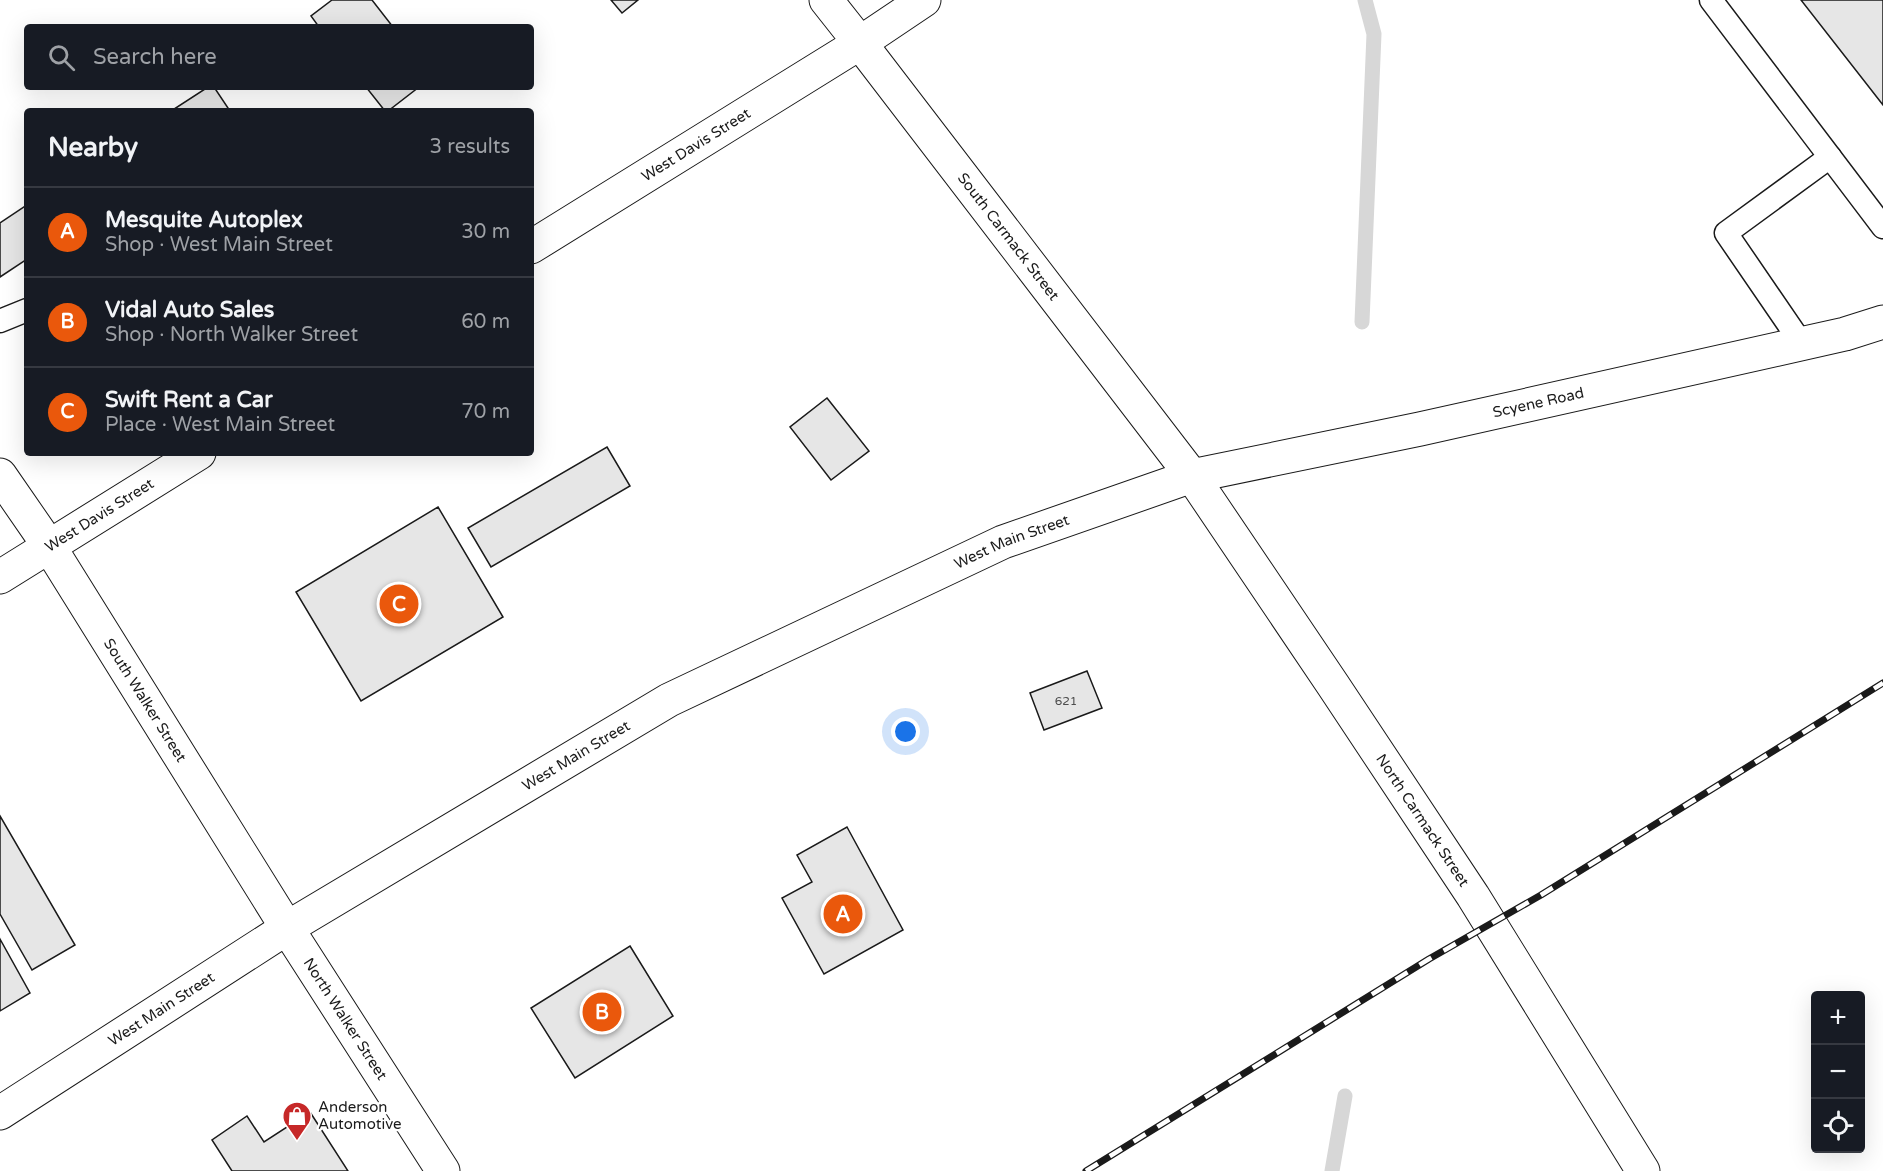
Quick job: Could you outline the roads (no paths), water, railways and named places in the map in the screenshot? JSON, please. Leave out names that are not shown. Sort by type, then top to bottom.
[{"type":"main road","name":"South Carmack Street","points":[[826,0],[1192,476]]},
{"type":"main road","name":"West Davis Street","points":[[534,246],[860,43],[924,0]]},
{"type":"main road","name":"Scyene Road","points":[[1192,476],[1420,429],[1802,344],[1883,322]]},
{"type":"main road","name":"West Davis Street","points":[[0,577],[195,456]]},
{"type":"main road","name":"South Walker Street","points":[[0,475],[49,546],[287,928]]},
{"type":"main road","name":"West Main Street","points":[[0,1113],[287,928],[669,700],[1003,542],[1192,476]]},
{"type":"main road","name":"North Carmack Street","points":[[1192,476],[1334,685],[1479,905],[1643,1171]]},
{"type":"main road","name":"North Walker Street","points":[[287,928],[442,1171]]},
{"type":"lane","points":[[1711,0],[1883,227]]},
{"type":"lane","points":[[1802,344],[1726,233],[1830,157]]},
{"type":"lane","points":[[0,321],[24,311]]},
{"type":"waterway","points":[[1362,322],[1374,34],[1365,0]]},
{"type":"waterway","points":[[1332,1171],[1345,1096]]},
{"type":"railway","points":[[1086,1171],[1429,959],[1541,895],[1883,683]]},
{"type":"place","name":"Swift Rent a Car","points":[[399,604]]},
{"type":"place","name":"Mesquite Autoplex","points":[[843,914]]},
{"type":"place","name":"Vidal Auto Sales","points":[[602,1012]]},
{"type":"place","name":"Anderson Automotive","points":[[297,1142]]}]
